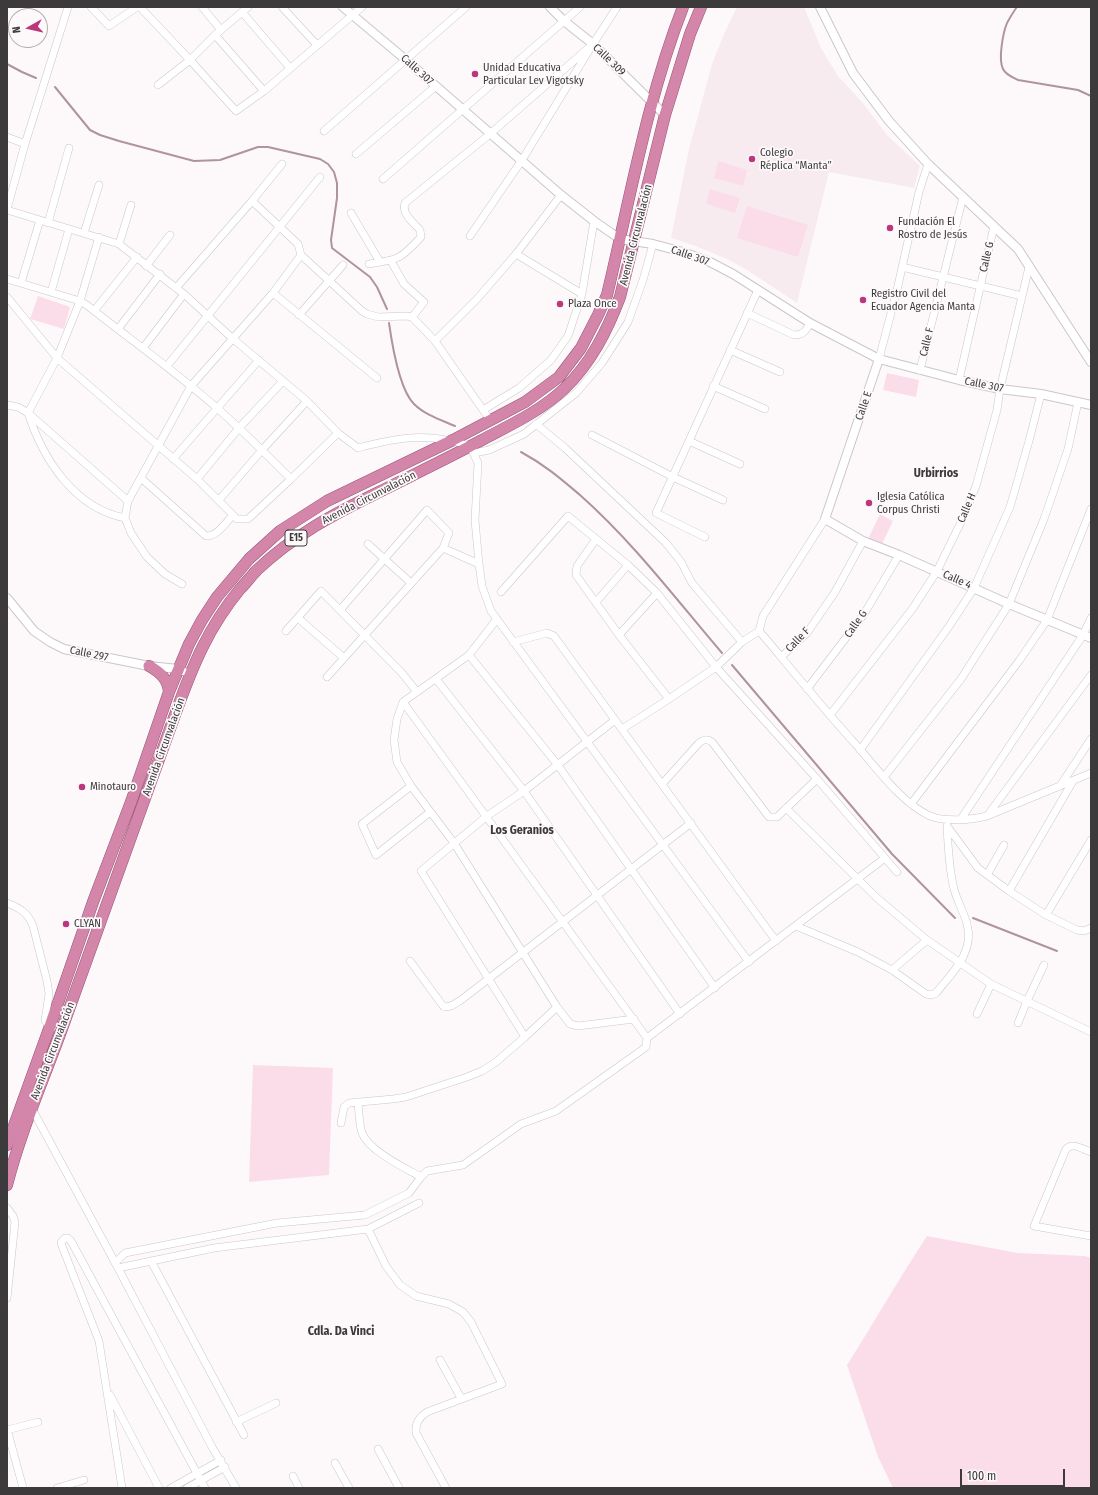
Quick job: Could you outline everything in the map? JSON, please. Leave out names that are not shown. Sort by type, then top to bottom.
[{"type":"highway","name":"Avenida Circunvalación","points":[[7,1145],[93,902],[131,802],[169,692],[192,638],[218,597],[250,559],[280,531],[327,501],[453,440],[525,402],[558,377],[581,348],[607,295],[652,102],[664,61],[683,7]]},
{"type":"highway","name":"Avenida Circunvalación","points":[[7,1185],[31,1108],[61,1034],[190,673],[211,630],[226,606],[255,571],[287,544],[331,516],[472,449],[542,406],[565,388],[592,357],[610,324],[620,297],[665,115],[690,34],[701,7]]},
{"type":"highway","points":[[149,666],[163,676],[169,692]]},
{"type":"street","points":[[68,7],[25,144],[7,210],[119,244],[137,257],[146,266],[160,274],[184,294],[232,338],[307,401],[338,432],[358,448],[390,439],[418,436],[453,440],[472,449],[489,450],[524,434],[576,393],[602,362],[628,322],[643,280],[653,244]]},
{"type":"street","points":[[91,7],[109,26],[138,7],[190,60],[236,111],[264,91],[362,7]]},
{"type":"street","points":[[202,7],[221,30]]},
{"type":"street","points":[[158,85],[190,60],[215,35],[248,7]]},
{"type":"street","points":[[282,7],[318,45]]},
{"type":"street","name":"Calle 307","points":[[343,7],[562,195],[594,221],[620,238],[653,244],[683,252],[710,262],[733,274],[810,323],[879,359],[1000,389],[1041,394],[1091,405]]},
{"type":"street","points":[[324,131],[466,7]]},
{"type":"street","name":"Calle 309","points":[[550,7],[564,21],[593,44],[665,115]]},
{"type":"street","points":[[383,180],[580,7]]},
{"type":"street","points":[[470,236],[522,160],[617,7]]},
{"type":"street","points":[[820,7],[853,73],[889,121],[928,164],[1018,249],[1091,362]]},
{"type":"street","points":[[242,12],[290,68]]},
{"type":"street","points":[[215,35],[264,91]]},
{"type":"street","points":[[369,264],[391,261],[406,253],[421,237],[420,230],[403,208],[405,203],[490,134],[593,44]]},
{"type":"street","points":[[356,154],[436,86]]},
{"type":"street","points":[[7,137],[25,144]]},
{"type":"street","points":[[48,223],[69,148]]},
{"type":"street","points":[[176,288],[252,201],[282,164]]},
{"type":"street","name":"Calle E","points":[[759,631],[763,616],[825,519],[879,359],[919,192],[928,164]]},
{"type":"street","points":[[167,366],[279,225],[320,176]]},
{"type":"street","points":[[84,233],[99,186]]},
{"type":"street","points":[[435,341],[477,299],[516,254],[562,195]]},
{"type":"street","name":"Calle F","points":[[920,370],[963,197]]},
{"type":"street","points":[[252,201],[298,244],[302,256],[367,314],[378,317],[412,317],[435,341],[490,420]]},
{"type":"street","points":[[119,244],[131,206]]},
{"type":"street","points":[[351,213],[380,262]]},
{"type":"street","points":[[21,283],[40,220]]},
{"type":"street","points":[[484,410],[519,388],[551,360],[568,336],[582,294],[594,221]]},
{"type":"street","name":"Calle G","points":[[959,380],[994,226]]},
{"type":"street","points":[[50,292],[69,228]]},
{"type":"street","points":[[146,266],[170,235]]},
{"type":"street","points":[[99,237],[80,301],[57,358],[28,413],[32,427],[48,458],[66,485],[90,504],[116,516],[125,518]]},
{"type":"street","points":[[516,254],[582,294]]},
{"type":"street","points":[[182,584],[165,574],[147,557],[131,533],[125,518],[128,501],[159,447],[191,386],[273,293],[302,256]]},
{"type":"street","points":[[94,311],[137,257]]},
{"type":"street","points":[[391,261],[404,284],[424,302],[412,317]]},
{"type":"street","points":[[299,315],[343,265]]},
{"type":"street","name":"Calle H","points":[[830,715],[914,608],[937,571],[963,518],[976,486],[997,410],[1000,389],[1029,266]]},
{"type":"street","points":[[902,267],[1022,296]]},
{"type":"street","points":[[118,329],[160,274]]},
{"type":"street","points":[[7,279],[80,301],[167,366],[191,386],[239,428],[291,480]]},
{"type":"street","points":[[706,537],[656,513],[758,290]]},
{"type":"street","points":[[273,293],[377,378]]},
{"type":"street","points":[[143,348],[184,294]]},
{"type":"street","points":[[7,296],[57,358],[197,479],[237,519],[248,519],[291,480],[338,432]]},
{"type":"street","points":[[747,313],[794,335],[804,333],[810,323]]},
{"type":"street","points":[[730,350],[780,372]]},
{"type":"street","points":[[173,459],[259,360]]},
{"type":"street","points":[[197,479],[239,428],[283,381]]},
{"type":"street","points":[[714,386],[765,409]]},
{"type":"street","points":[[860,750],[942,636],[974,588],[1010,507],[1030,441],[1041,394]]},
{"type":"street","points":[[218,500],[307,401]]},
{"type":"street","points":[[884,777],[961,679],[1009,604],[1046,512],[1068,449],[1078,402]]},
{"type":"street","points":[[7,405],[18,407],[28,413],[128,501]]},
{"type":"street","points":[[536,424],[565,448],[666,544],[681,562],[692,583],[742,642]]},
{"type":"street","points":[[592,435],[673,477],[724,500]]},
{"type":"street","points":[[689,441],[740,464]]},
{"type":"street","points":[[472,449],[478,463],[475,520],[479,564],[482,586],[491,611],[496,620],[749,962]]},
{"type":"street","points":[[141,478],[206,536],[215,534],[233,515]]},
{"type":"street","points":[[911,804],[1020,661],[1047,620],[1091,509]]},
{"type":"street","points":[[327,677],[364,634],[443,548],[449,533],[427,510],[340,610]]},
{"type":"street","points":[[501,592],[568,516],[628,565],[657,593],[716,667],[817,779],[897,872]]},
{"type":"street","name":"Calle 4","points":[[825,519],[863,541],[937,571],[1009,604],[1091,638]]},
{"type":"street","points":[[596,539],[576,566],[576,575],[619,635],[670,699]]},
{"type":"street","name":"Calle F","points":[[782,656],[807,633],[834,592],[863,541]]},
{"type":"street","points":[[368,544],[411,583]]},
{"type":"street","points":[[443,548],[479,564]]},
{"type":"street","name":"Calle G","points":[[807,689],[864,614],[899,555]]},
{"type":"street","points":[[596,602],[628,565]]},
{"type":"street","points":[[286,631],[321,591],[401,672],[417,692]]},
{"type":"street","points":[[619,635],[657,593]]},
{"type":"street","name":"Calle 297","points":[[7,598],[34,631],[50,642],[64,649],[149,666],[178,669],[190,673]]},
{"type":"street","points":[[298,618],[344,658]]},
{"type":"street","points":[[961,819],[1083,635],[1091,618]]},
{"type":"street","points":[[496,620],[469,655],[403,702],[397,719],[394,740],[397,762],[411,786],[454,844],[557,1007],[570,1024],[578,1026],[634,1019]]},
{"type":"street","points":[[622,729],[670,699],[716,667],[742,642],[759,631],[782,656],[807,689],[884,777],[911,804],[931,816],[946,822],[987,816],[1091,773]]},
{"type":"street","points":[[513,642],[547,633],[554,636],[776,941]]},
{"type":"street","points":[[469,655],[557,764],[632,868],[715,988]]},
{"type":"street","points":[[987,816],[1091,675]]},
{"type":"street","points":[[436,679],[524,791],[680,1014]]},
{"type":"street","points":[[403,702],[648,1038]]},
{"type":"street","points":[[525,1037],[421,871],[487,816],[524,791],[557,764],[616,720]]},
{"type":"street","points":[[1060,786],[1091,739]]},
{"type":"street","points":[[662,784],[701,741],[707,740],[712,742],[767,816],[773,818],[777,817],[817,779]]},
{"type":"street","points":[[1009,891],[1073,781]]},
{"type":"street","points":[[411,786],[362,824],[376,855],[430,812]]},
{"type":"street","points":[[786,808],[877,898],[927,940],[991,984],[1091,1032]]},
{"type":"street","points":[[946,822],[978,868],[987,875],[1046,915],[1078,930],[1084,931],[1091,928]]},
{"type":"street","points":[[796,926],[858,952],[892,970],[926,994],[932,995],[936,993],[960,964],[969,941],[967,923],[954,891],[946,822]]},
{"type":"street","points":[[410,961],[443,1006],[446,1007],[461,1000],[691,823]]},
{"type":"street","points":[[1046,915],[1091,840]]},
{"type":"street","points":[[987,875],[1004,845]]},
{"type":"street","points":[[116,1265],[125,1253],[277,1223],[365,1215],[409,1193],[427,1171],[462,1164],[521,1124],[556,1111],[646,1047],[648,1038],[885,858]]},
{"type":"street","points":[[7,903],[24,911],[30,918],[47,981],[49,994],[45,1020],[50,1026],[61,1034]]},
{"type":"street","points":[[892,970],[927,940]]},
{"type":"street","points":[[1018,1023],[1044,965]]},
{"type":"street","points":[[977,1014],[991,984]]},
{"type":"street","points":[[341,1123],[346,1104],[399,1098],[467,1078],[482,1071],[496,1062],[557,1007]]},
{"type":"street","points":[[25,1094],[31,1108],[212,1447],[236,1488]]},
{"type":"street","points":[[358,1102],[361,1130],[366,1139],[395,1164],[421,1177]]},
{"type":"street","points":[[1091,1152],[1074,1146],[1069,1146],[1034,1226],[1091,1236]]},
{"type":"street","points":[[116,1265],[152,1261],[214,1248],[368,1229],[419,1203]]},
{"type":"street","points":[[7,1208],[13,1216],[15,1222],[7,1298]]},
{"type":"street","points":[[368,1229],[386,1266],[400,1285],[416,1296],[450,1304],[463,1312],[471,1322],[502,1384],[427,1412],[419,1418],[416,1425],[416,1433],[446,1488]]},
{"type":"street","points":[[122,1488],[99,1340],[62,1246],[61,1242],[65,1238],[71,1240],[205,1488]]},
{"type":"street","points":[[152,1261],[244,1435]]},
{"type":"street","points":[[440,1360],[462,1398]]},
{"type":"street","points":[[107,1390],[159,1488]]},
{"type":"street","points":[[236,1422],[276,1403]]},
{"type":"street","points":[[23,1488],[7,1429],[38,1422]]},
{"type":"street","points":[[378,1449],[399,1488]]},
{"type":"street","points":[[171,1488],[220,1460]]},
{"type":"street","points":[[335,1463],[349,1488]]},
{"type":"street","points":[[187,1488],[225,1467]]},
{"type":"street","points":[[293,1476],[299,1488]]},
{"type":"street","points":[[57,1488],[84,1480]]},
{"type":"shaded area","name":"Colegio Réplica “Manta”","points":[[737,7],[804,7],[821,48],[838,76],[863,103],[887,135],[920,166],[914,188],[829,172],[797,303],[747,270],[727,259],[671,238],[689,149],[712,64]]},
{"type":"shaded area","points":[[718,161],[747,170],[743,186],[714,178]]},
{"type":"shaded area","points":[[710,189],[740,198],[735,213],[706,204]]},
{"type":"shaded area","points":[[747,206],[808,225],[798,257],[737,238]]},
{"type":"shaded area","points":[[38,296],[70,307],[64,329],[30,319]]},
{"type":"shaded area","points":[[887,373],[919,380],[916,397],[883,390]]},
{"type":"shaded area","points":[[880,514],[893,521],[881,546],[868,539]]},
{"type":"shaded area","points":[[253,1065],[333,1068],[329,1175],[249,1182]]},
{"type":"shaded area","points":[[927,1236],[1018,1253],[1085,1256],[1091,1258],[1091,1488],[893,1488],[878,1457],[847,1365]]},
{"type":"waterway","points":[[1017,7],[1007,23],[1004,33],[1001,53],[1004,71],[1009,76],[1018,80],[1078,90],[1091,96]]},
{"type":"waterway","points":[[7,64],[36,78]]},
{"type":"waterway","points":[[55,87],[90,130],[119,141],[194,161],[220,160],[258,147],[268,147],[320,159],[328,164],[334,172],[337,183],[337,198],[331,240],[332,248],[370,277],[377,287],[387,309]]},
{"type":"waterway","points":[[389,323],[397,366],[404,388],[409,397],[418,408],[433,417],[455,426]]},
{"type":"waterway","points":[[521,452],[559,477],[600,513],[654,571],[722,653]]},
{"type":"waterway","points":[[732,665],[892,854],[955,918]]},
{"type":"waterway","points":[[973,918],[1057,951]]},
{"type":"place","name":"Unidad Educativa Particular Lev Vigotsky","points":[[475,74]]},
{"type":"place","name":"Colegio Réplica “Manta”","points":[[752,159]]},
{"type":"place","name":"Fundación El Rostro de Jesús","points":[[890,228]]},
{"type":"place","name":"Registro Civil del Ecuador Agencia Manta","points":[[863,300]]},
{"type":"place","name":"Plaza Once","points":[[560,304]]},
{"type":"place","name":"Iglesia Católica Corpus Christi","points":[[869,503]]},
{"type":"place","name":"Minotauro","points":[[82,787]]},
{"type":"place","name":"CLYAN","points":[[66,924]]},
{"type":"district","name":"Urbirrios","points":[[936,474]]},
{"type":"district","name":"Los Geranios","points":[[522,831]]},
{"type":"district","name":"Cdla. Da Vinci","points":[[341,1332]]}]
